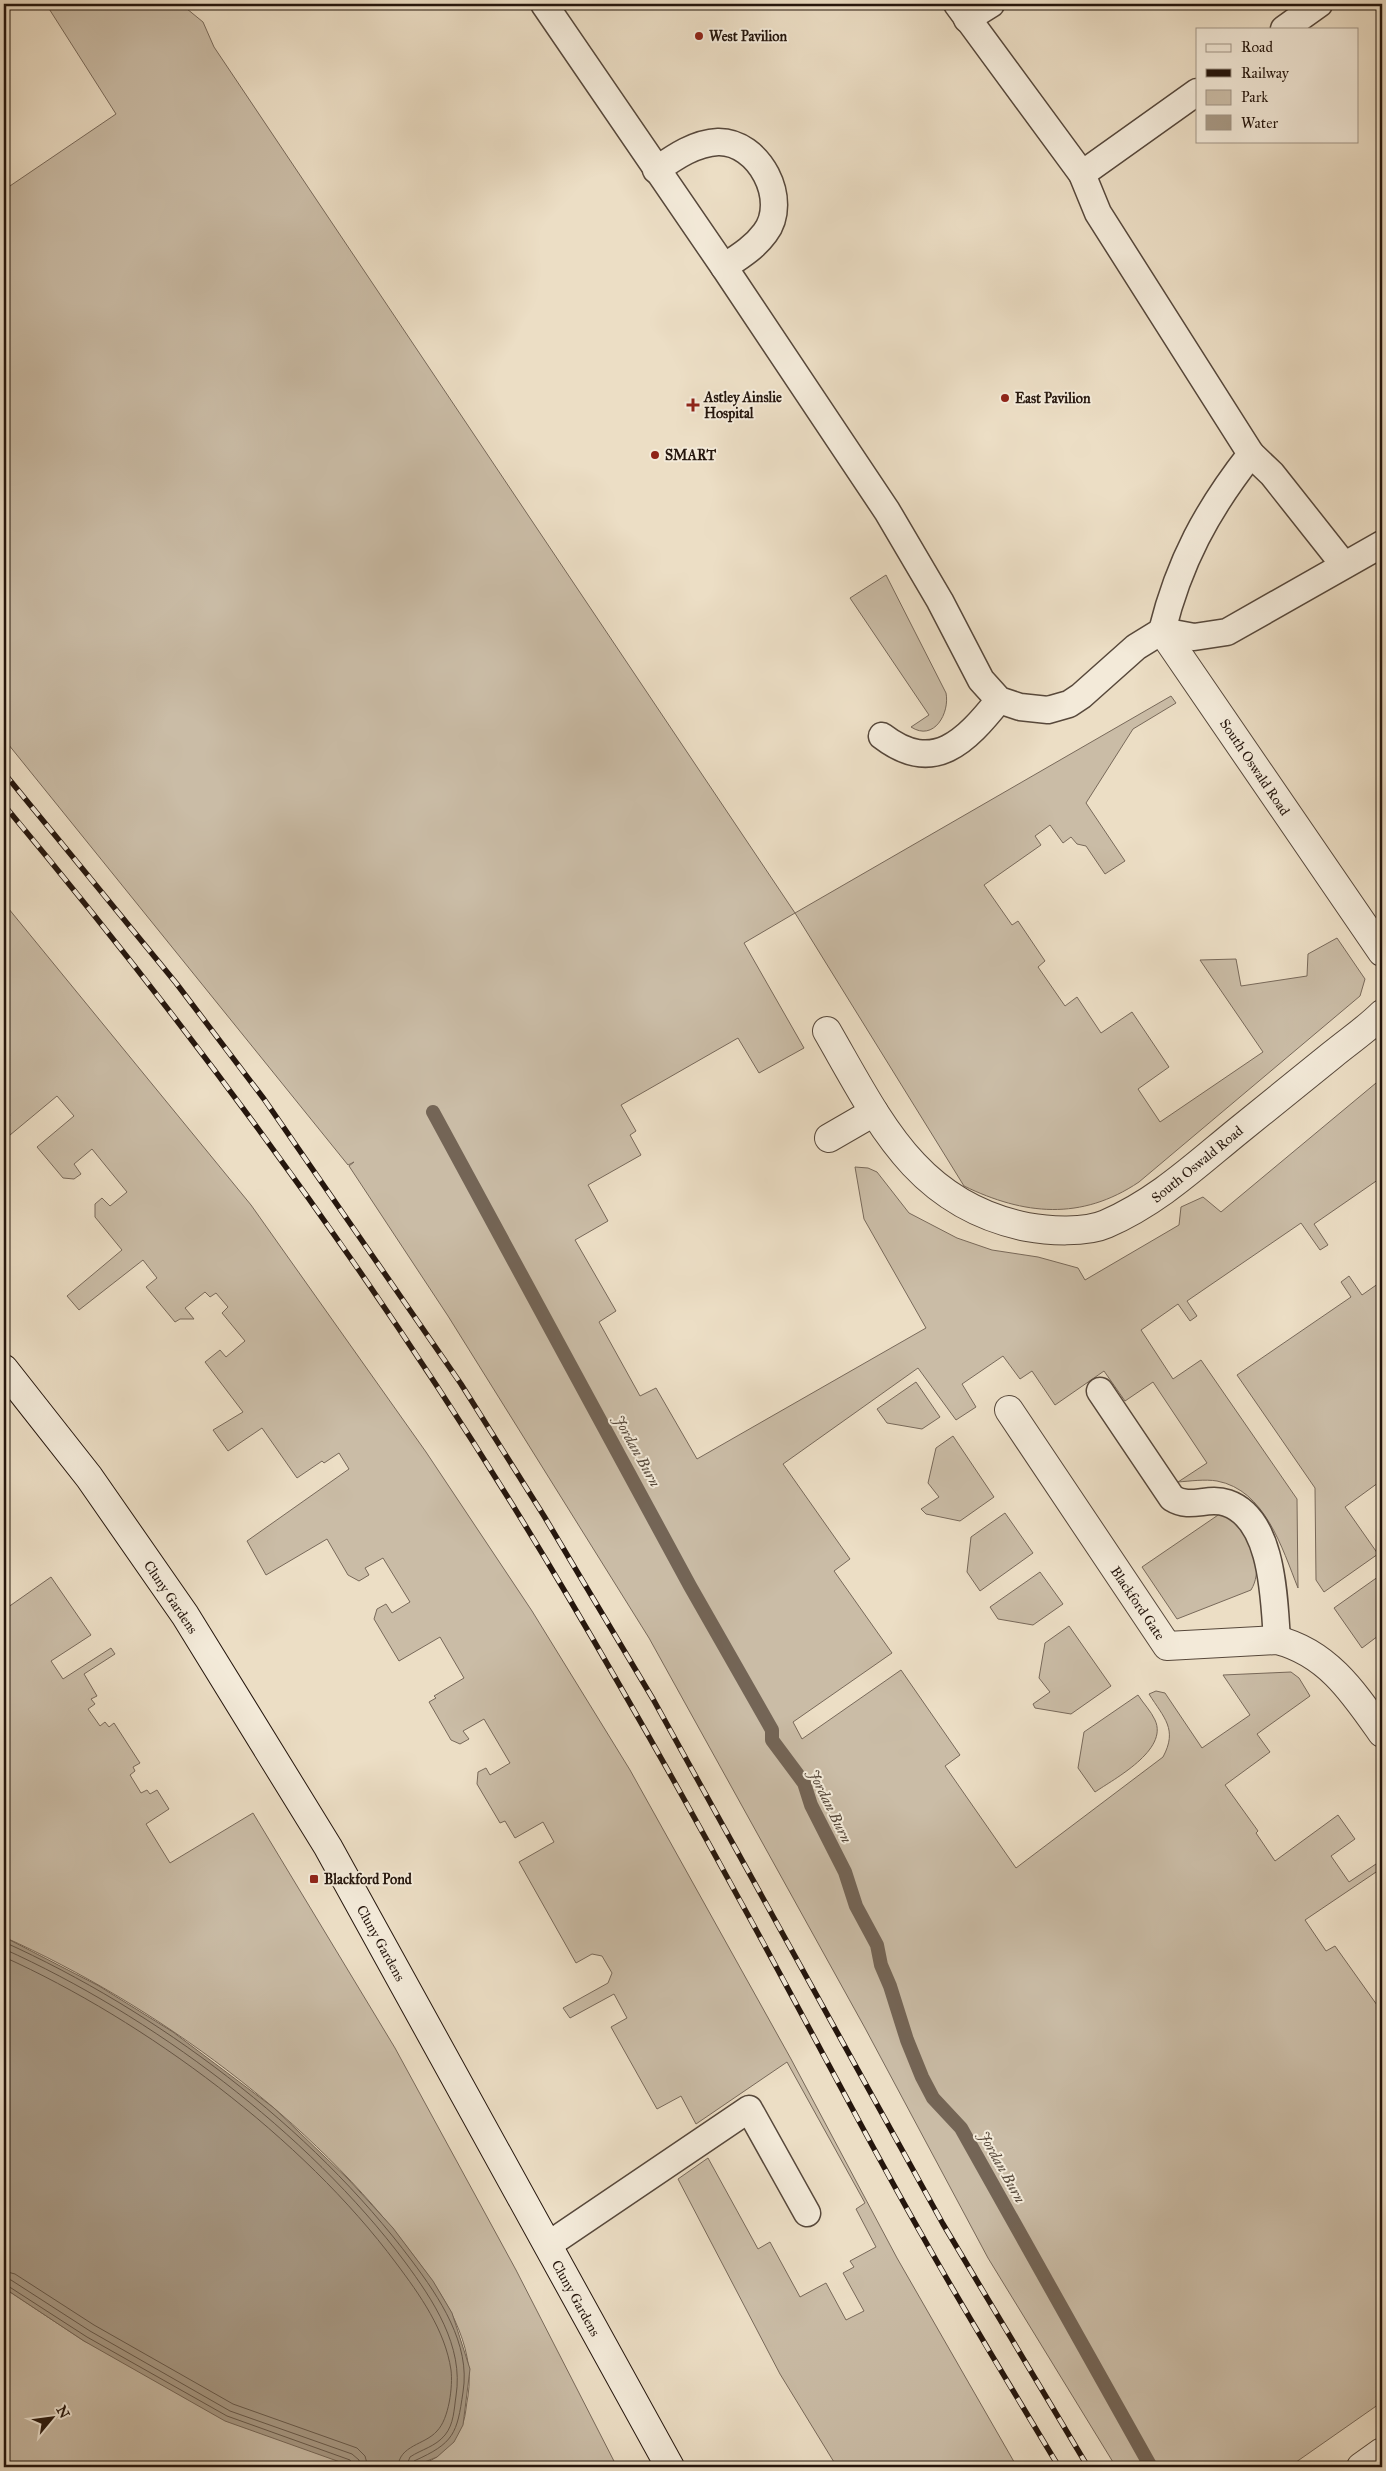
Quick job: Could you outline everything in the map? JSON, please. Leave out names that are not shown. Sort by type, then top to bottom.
[{"type":"street","name":"South Oswald Road","points":[[1162,631],[1382,952]]},
{"type":"street","name":"South Oswald Road","points":[[827,1031],[874,1112],[911,1164],[934,1186],[962,1204],[1001,1222],[1040,1229],[1071,1230],[1104,1225],[1149,1203],[1382,1014]]},
{"type":"street","points":[[829,1138],[874,1112]]},
{"type":"street","name":"Cluny Gardens","points":[[4,1369],[89,1477],[195,1632],[328,1847],[670,2467]]},
{"type":"street","name":"Blackford Gate","points":[[1009,1410],[1167,1646],[1277,1640],[1293,1644],[1312,1653],[1338,1674],[1382,1733]]},
{"type":"street","points":[[1361,2467],[1382,2452]]},
{"type":"lane","points":[[544,4],[724,267],[887,511],[940,601],[981,680],[999,700],[1020,707],[1048,710],[1069,704],[1081,696],[1136,647],[1162,631],[1194,637],[1227,632],[1382,544]]},
{"type":"lane","points":[[991,4],[962,11],[1082,174],[1098,213],[1251,454],[1272,474],[1344,565]]},
{"type":"lane","points":[[1285,28],[1319,4]]},
{"type":"lane","points":[[1082,174],[1196,93]]},
{"type":"lane","points":[[656,170],[684,152],[719,142],[730,144],[745,151],[758,162],[772,191],[774,205],[771,219],[766,232],[751,248],[724,267]]},
{"type":"lane","points":[[1162,631],[1176,581],[1192,543],[1223,491],[1251,454]]},
{"type":"lane","points":[[882,736],[904,750],[927,754],[939,753],[967,736],[999,700]]},
{"type":"lane","points":[[1100,1391],[1172,1498],[1181,1504],[1216,1501],[1228,1503],[1239,1510],[1258,1532],[1268,1561],[1272,1582],[1277,1640]]},
{"type":"lane","points":[[548,2245],[749,2109],[807,2213]]},
{"type":"green space","points":[[46,4],[181,4],[203,22],[214,47],[795,913],[744,943],[804,1048],[759,1073],[738,1038],[621,1105],[636,1131],[630,1135],[641,1155],[588,1185],[608,1221],[575,1240],[616,1311],[599,1322],[640,1396],[656,1388],[697,1459],[926,1328],[864,1219],[855,1167],[868,1168],[877,1172],[909,1213],[957,1238],[992,1250],[1038,1257],[1078,1268],[1085,1280],[1179,1225],[1181,1207],[1203,1197],[1221,1212],[1382,1078],[1382,1177],[1314,1224],[1328,1245],[1320,1250],[1301,1223],[1187,1301],[1197,1316],[1190,1321],[1178,1304],[1141,1330],[1173,1379],[1201,1360],[1297,1499],[1298,1588],[1270,1523],[1260,1508],[1248,1496],[1234,1487],[1217,1481],[1178,1482],[1207,1463],[1153,1382],[1125,1401],[1104,1371],[1055,1405],[1032,1371],[1020,1379],[1003,1356],[962,1384],[976,1407],[956,1420],[918,1368],[783,1464],[850,1559],[834,1571],[892,1653],[793,1722],[802,1739],[901,1670],[960,1755],[945,1766],[1016,1868],[1163,1757],[1169,1739],[1169,1731],[1164,1717],[1149,1694],[1156,1691],[1165,1693],[1202,1748],[1250,1715],[1223,1675],[1291,1672],[1299,1678],[1310,1696],[1257,1734],[1270,1752],[1225,1785],[1258,1831],[1256,1833],[1275,1861],[1338,1815],[1355,1839],[1331,1856],[1349,1882],[1382,1860],[1382,1868],[1305,1920],[1326,1951],[1335,1946],[1377,2005],[1382,2002],[1382,2402],[1289,2467],[1116,2467],[988,2258],[865,2028],[649,1638],[448,1316],[349,1166],[354,1162],[348,1165],[4,739],[4,190],[116,114]]},
{"type":"green space","points":[[886,575],[946,693],[947,701],[943,717],[939,723],[927,731],[919,731],[911,727],[929,715],[850,598]]},
{"type":"green space","points":[[1171,696],[1176,703],[1133,729],[1086,803],[1125,861],[1105,874],[1086,846],[1077,844],[1071,837],[1063,843],[1050,825],[1035,836],[1041,845],[984,885],[1012,925],[1018,921],[1045,961],[1038,967],[1065,1006],[1077,997],[1101,1033],[1132,1012],[1169,1067],[1138,1089],[1160,1122],[1263,1052],[1200,960],[1236,959],[1241,986],[1307,976],[1308,954],[1337,938],[1365,979],[1360,996],[1139,1182],[1117,1195],[1096,1203],[1052,1210],[1030,1208],[986,1196],[964,1186],[795,913]]},
{"type":"green space","points":[[4,903],[251,1205],[426,1452],[532,1611],[630,1770],[791,2059],[897,2258],[1017,2467],[837,2467],[780,2374],[678,2179],[708,2158],[758,2249],[770,2242],[800,2297],[826,2283],[846,2320],[864,2311],[843,2273],[854,2267],[850,2261],[876,2247],[856,2209],[865,2203],[787,2062],[696,2124],[681,2096],[657,2109],[611,2027],[627,2018],[614,1994],[570,2018],[563,2008],[608,1983],[612,1973],[602,1956],[592,1954],[576,1963],[519,1862],[554,1842],[543,1822],[515,1838],[505,1821],[500,1823],[477,1784],[478,1772],[486,1768],[490,1775],[510,1763],[484,1719],[463,1731],[469,1739],[460,1744],[451,1740],[429,1702],[436,1698],[434,1696],[464,1678],[440,1637],[399,1661],[374,1619],[377,1609],[386,1604],[392,1613],[410,1602],[383,1558],[365,1568],[369,1575],[359,1581],[348,1575],[327,1539],[266,1575],[247,1541],[349,1469],[339,1453],[324,1463],[322,1461],[297,1478],[262,1428],[228,1451],[213,1430],[243,1412],[205,1362],[220,1350],[226,1357],[245,1341],[222,1313],[228,1307],[216,1293],[210,1297],[205,1292],[185,1308],[194,1319],[180,1319],[175,1322],[146,1287],[157,1278],[143,1260],[79,1310],[67,1296],[122,1250],[95,1217],[95,1204],[102,1198],[110,1206],[127,1192],[92,1149],[74,1164],[81,1174],[74,1179],[63,1178],[37,1147],[74,1116],[57,1096],[4,1140],[4,1121],[10,1116],[4,1108]]},
{"type":"green space","points":[[1349,1276],[1362,1295],[1382,1281],[1382,1480],[1345,1507],[1378,1554],[1324,1592],[1316,1580],[1315,1488],[1237,1375],[1351,1297],[1341,1282]]},
{"type":"green space","points":[[916,1382],[940,1417],[922,1429],[887,1423],[877,1409]]},
{"type":"green space","points":[[953,1436],[994,1497],[960,1521],[926,1514],[921,1509],[939,1497],[928,1483],[936,1448]]},
{"type":"green space","points":[[1224,1511],[1251,1531],[1257,1569],[1251,1590],[1177,1619],[1142,1567]]},
{"type":"green space","points":[[1005,1513],[1033,1553],[980,1591],[967,1572],[971,1537]]},
{"type":"green space","points":[[1040,1572],[1063,1604],[1033,1625],[998,1619],[990,1607]]},
{"type":"green space","points":[[1382,1574],[1382,1633],[1362,1648],[1334,1608]]},
{"type":"green space","points":[[51,1577],[91,1635],[51,1661],[63,1679],[111,1648],[115,1654],[84,1674],[97,1696],[91,1699],[95,1704],[88,1709],[100,1726],[105,1722],[109,1727],[114,1723],[140,1763],[133,1767],[135,1771],[130,1775],[141,1793],[147,1790],[150,1794],[157,1790],[169,1809],[146,1824],[170,1863],[253,1813],[395,2048],[516,2270],[617,2467],[411,2467],[437,2457],[447,2446],[463,2423],[468,2396],[467,2358],[462,2339],[446,2303],[425,2270],[373,2205],[328,2158],[280,2113],[228,2071],[174,2032],[118,1996],[4,1937],[4,1610]]},
{"type":"green space","points":[[1069,1626],[1111,1686],[1071,1714],[1035,1708],[1033,1704],[1050,1692],[1039,1678],[1045,1643]]},
{"type":"green space","points":[[1138,1695],[1155,1720],[1157,1731],[1154,1742],[1147,1753],[1137,1762],[1095,1792],[1078,1768],[1084,1732]]},
{"type":"green space","points":[[4,2288],[84,2341],[356,2467],[4,2467]]},
{"type":"water","points":[[4,1937],[99,1986],[173,2032],[274,2108],[349,2180],[393,2228],[433,2281],[452,2313],[470,2369],[463,2425],[454,2442],[437,2457],[412,2467],[354,2467],[225,2421],[84,2341],[4,2288]]},
{"type":"waterway","name":"Jordan Burn","points":[[433,1112],[690,1586],[772,1730],[772,1740],[804,1783],[811,1805],[845,1872],[856,1906],[877,1945],[881,1965],[890,1986],[907,2040],[933,2098],[961,2128],[1151,2467]]},
{"type":"railway","points":[[4,773],[176,983],[264,1099],[461,1384],[544,1516],[653,1699],[943,2224],[1088,2467]]},
{"type":"railway","points":[[4,805],[156,994],[302,1189],[439,1389],[504,1491],[633,1708],[761,1939],[899,2195],[973,2324],[1059,2467]]},
{"type":"place","name":"West Pavilion","points":[[699,36]]},
{"type":"place","name":"East Pavilion","points":[[1005,398]]},
{"type":"place","name":"Astley Ainslie Hospital","points":[[693,405]]},
{"type":"place","name":"SMART","points":[[655,455]]},
{"type":"place","name":"Blackford Pond","points":[[314,1879]]}]
